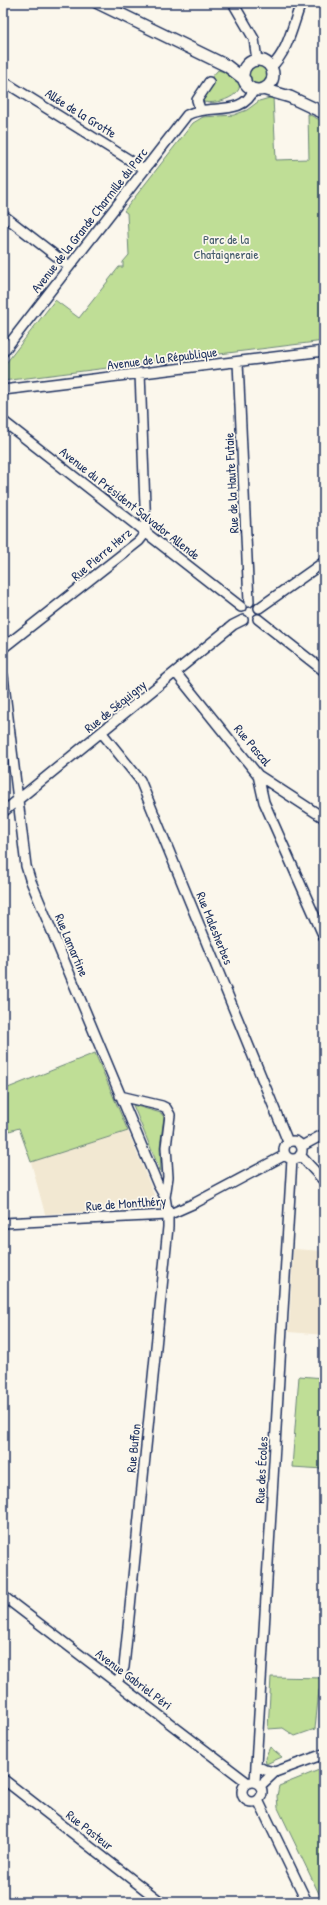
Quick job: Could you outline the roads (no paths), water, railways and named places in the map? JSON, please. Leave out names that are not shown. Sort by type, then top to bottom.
[{"type":"main road","points":[[98,3],[227,66],[258,89],[290,96],[324,113]]},
{"type":"main road","points":[[227,66],[247,66],[257,60],[265,62],[290,96]]},
{"type":"main road","points":[[245,80],[244,73],[247,66]]},
{"type":"main road","points":[[258,89],[270,84],[272,71]]},
{"type":"street","points":[[233,3],[254,39],[257,60]]},
{"type":"street","points":[[272,71],[284,49],[301,3]]},
{"type":"street","name":"Allée de la Grotte","points":[[3,81],[144,169]]},
{"type":"street","points":[[200,109],[197,100],[210,82]]},
{"type":"street","name":"Avenue de la Grande Charmille du Parc","points":[[3,352],[187,114],[200,109],[239,106],[251,97],[258,89]]},
{"type":"street","points":[[3,215],[69,266]]},
{"type":"street","name":"Avenue de la République","points":[[3,390],[324,351]]},
{"type":"street","name":"Rue de la Haute Futaie","points":[[238,362],[245,604]]},
{"type":"street","name":"Rue Pierre Herz","points":[[3,648],[133,546],[146,532],[140,373]]},
{"type":"street","name":"Avenue du Président Salvador Allende","points":[[3,421],[146,532],[245,604]]},
{"type":"street","points":[[259,608],[324,562]]},
{"type":"street","points":[[245,604],[257,605],[259,608],[260,614],[258,619],[252,623],[243,620],[240,614],[245,604]]},
{"type":"street","points":[[258,619],[324,671]]},
{"type":"street","name":"Rue de Séquigny","points":[[3,812],[176,673],[233,625],[243,620]]},
{"type":"street","name":"Rue Pascal","points":[[176,673],[258,775],[324,818]]},
{"type":"street","name":"Rue Lamartine","points":[[3,676],[26,866],[30,879],[120,1096],[158,1185],[165,1197]]},
{"type":"street","name":"Rue Malesherbes","points":[[102,733],[140,780],[288,1142]]},
{"type":"street","points":[[258,775],[264,802],[324,937]]},
{"type":"street","name":"Rue Lamartine","points":[[120,1096],[162,1106],[166,1108],[170,1115],[166,1147],[168,1177],[165,1197],[168,1214]]},
{"type":"street","name":"Rue de Montlhéry","points":[[3,1223],[168,1214],[195,1203],[295,1154],[324,1134]]},
{"type":"street","points":[[288,1142],[296,1140],[295,1154],[324,1181]]},
{"type":"street","name":"Rue des Écoles","points":[[254,1784],[257,1766],[295,1154],[284,1147],[288,1142]]},
{"type":"street","name":"Rue Buffon","points":[[117,1683],[122,1675],[124,1667],[168,1227],[168,1214]]},
{"type":"street","name":"Avenue Gabriel Péri","points":[[3,1596],[117,1683],[254,1784]]},
{"type":"street","points":[[254,1784],[262,1795],[258,1800],[249,1802],[243,1796],[243,1790],[275,1772],[324,1754]]},
{"type":"street","points":[[257,1766],[265,1770],[275,1772]]},
{"type":"street","name":"Rue Pasteur","points":[[3,1779],[161,1902]]},
{"type":"street","points":[[258,1800],[307,1902]]},
{"type":"park label","name":"Parc de la Chataigneraie","points":[[226,246]]}]
